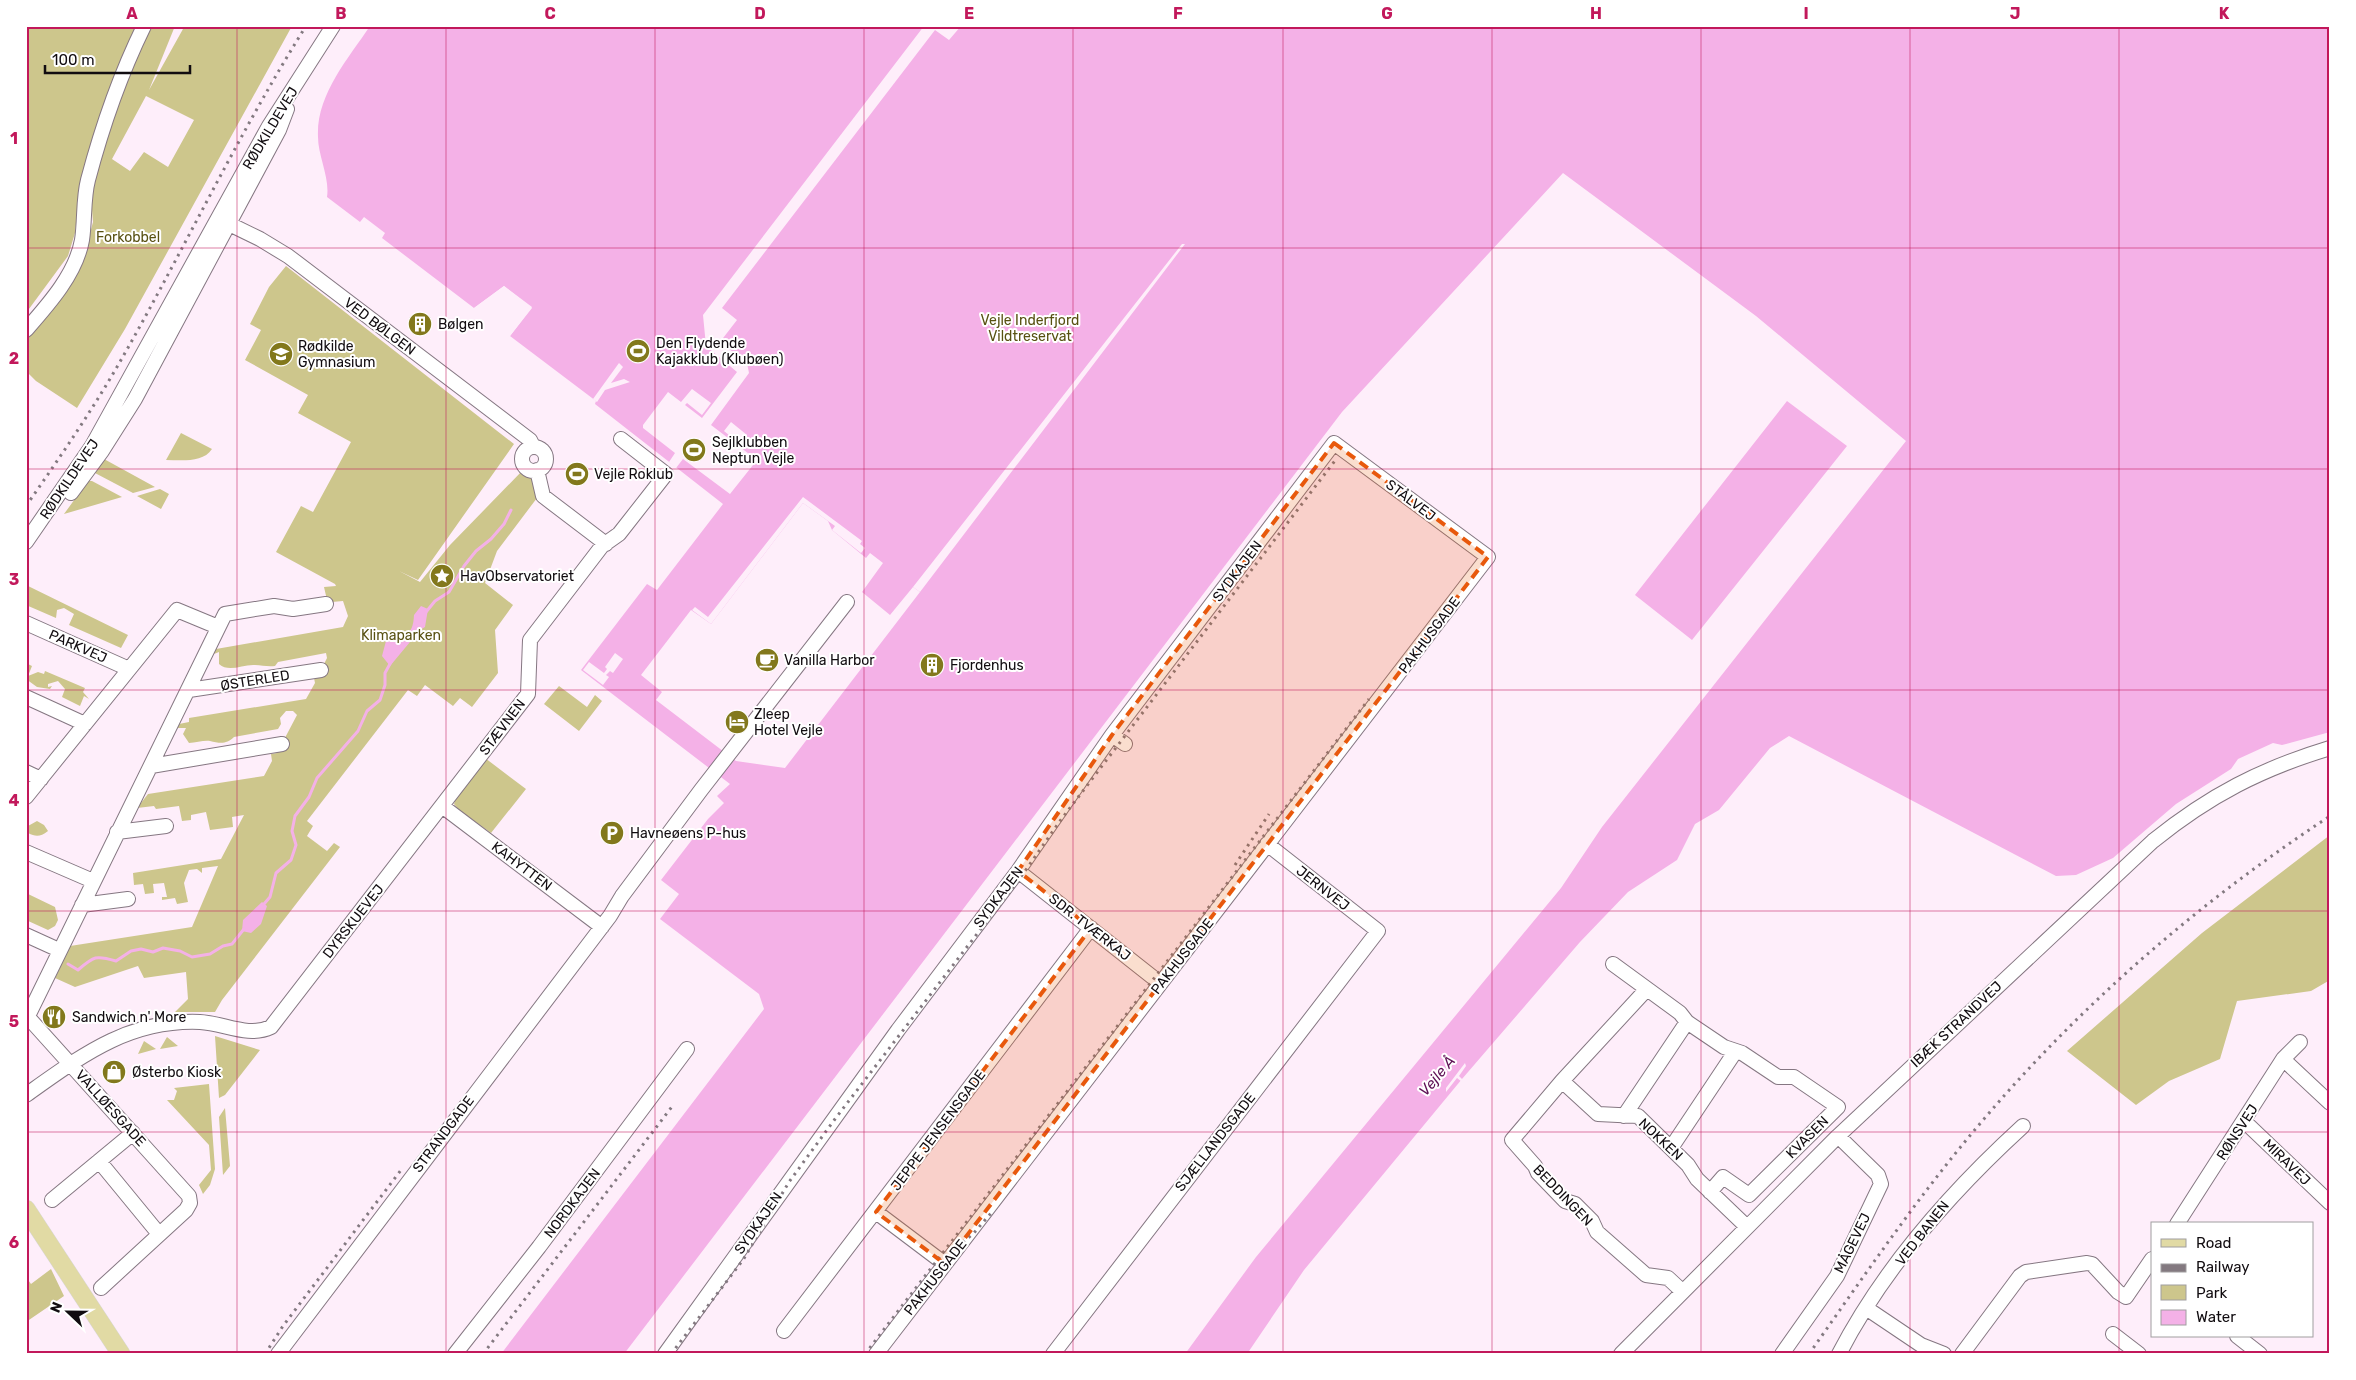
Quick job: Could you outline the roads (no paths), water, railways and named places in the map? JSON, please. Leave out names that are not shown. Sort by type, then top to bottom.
[{"type":"main road","points":[[28,1215],[121,1354]]},
{"type":"street","points":[[26,330],[62,285],[81,244],[88,182],[96,152],[128,60],[144,26]]},
{"type":"street","name":"RØDKILDEVEJ","points":[[26,544],[92,446],[224,222],[269,126],[334,26]]},
{"type":"street","name":"VED BØLGEN","points":[[224,222],[288,256],[530,440],[533,446],[524,451],[522,460],[526,468],[537,470],[543,496],[606,544]]},
{"type":"street","name":"STÆVNEN","points":[[442,806],[528,694],[530,640],[606,544],[619,534],[666,474],[621,439]]},
{"type":"street","name":"STÅLVEJ","points":[[1334,443],[1488,557]]},
{"type":"street","name":"SYDKAJEN","points":[[665,1354],[869,1070],[1018,871],[1112,735],[1334,443]]},
{"type":"street","name":"PAKHUSGADE","points":[[876,1354],[1488,557]]},
{"type":"street","name":"STRANDGADE","points":[[278,1354],[606,922],[644,866],[713,774],[847,602]]},
{"type":"street","points":[[27,1016],[225,614],[274,606],[293,609],[326,604]]},
{"type":"street","points":[[26,797],[177,610],[218,627]]},
{"type":"street","name":"PARKVEJ","points":[[26,623],[130,669]]},
{"type":"street","name":"ØSTERLED","points":[[189,690],[320,670]]},
{"type":"street","points":[[26,697],[85,724]]},
{"type":"street","points":[[1112,735],[1125,744]]},
{"type":"street","points":[[151,766],[282,744]]},
{"type":"street","name":"IBÆK STRANDVEJ","points":[[1620,1354],[1838,1136],[2049,937],[2165,832],[2219,794],[2243,780],[2281,764],[2330,748]]},
{"type":"street","points":[[26,772],[41,779]]},
{"type":"street","name":"KAHYTTEN","points":[[442,806],[606,922]]},
{"type":"street","name":"DYRSKUEVEJ","points":[[70,1063],[113,1038],[144,1027],[171,1022],[201,1022],[260,1032],[271,1027],[442,806]]},
{"type":"street","points":[[117,832],[166,826]]},
{"type":"street","name":"JERNVEJ","points":[[1267,844],[1378,931]]},
{"type":"street","points":[[26,852],[93,882]]},
{"type":"street","name":"SDR. TVÆRKAJ","points":[[1018,871],[1160,983]]},
{"type":"street","points":[[82,905],[128,899]]},
{"type":"street","name":"JEPPE JENSENSGADE","points":[[784,1331],[1091,928]]},
{"type":"street","name":"SJÆLLANDSGADE","points":[[1053,1354],[1378,931]]},
{"type":"street","points":[[26,935],[59,950]]},
{"type":"street","name":"KVASEN","points":[[1613,964],[1646,990],[1680,1013],[1687,1022],[1735,1052],[1742,1053],[1778,1077],[1794,1077],[1838,1107],[1749,1195],[1723,1177],[1710,1192]]},
{"type":"street","name":"BEDDINGEN","points":[[1646,990],[1562,1080],[1512,1140],[1565,1201],[1575,1204],[1592,1221],[1597,1232],[1646,1275],[1668,1278],[1682,1291]]},
{"type":"street","name":"VALLØESGADE","points":[[27,1016],[184,1188],[189,1196],[190,1203],[159,1234]]},
{"type":"street","points":[[1624,1116],[1687,1022]]},
{"type":"street","name":"RØNSVEJ","points":[[2178,1222],[2283,1059],[2300,1042]]},
{"type":"street","name":"NORDKAJEN","points":[[455,1354],[540,1247],[687,1049]]},
{"type":"street","points":[[1671,1148],[1735,1052]]},
{"type":"street","points":[[2283,1059],[2330,1103]]},
{"type":"street","points":[[26,1095],[70,1063]]},
{"type":"street","name":"NOKKEN","points":[[1562,1080],[1598,1114],[1638,1116],[1688,1165],[1697,1179],[1746,1226]]},
{"type":"street","name":"MIRAVEJ","points":[[2244,1121],[2330,1203]]},
{"type":"street","name":"VED BANEN","points":[[1839,1354],[1854,1324],[1915,1240],[1956,1191],[2023,1126]]},
{"type":"street","points":[[52,1200],[133,1133]]},
{"type":"street","name":"MÅGEVEJ","points":[[1788,1352],[1837,1276],[1881,1184],[1878,1175],[1838,1136]]},
{"type":"street","points":[[99,1161],[159,1234],[101,1288]]},
{"type":"street","points":[[876,1212],[945,1264]]},
{"type":"street","points":[[1962,1354],[2020,1276],[2026,1272],[2087,1263],[2092,1264],[2126,1298],[2150,1266]]},
{"type":"street","points":[[1866,1308],[1921,1350],[1944,1354]]},
{"type":"street","points":[[2113,1334],[2140,1354]]},
{"type":"street","points":[[2240,1338],[2260,1354]]},
{"type":"water","name":"Vejle Inderfjord Vildtreservat","points":[[370,26],[2330,26],[2330,732],[2282,745],[2273,743],[2238,759],[2231,769],[2176,804],[2113,858],[2076,875],[2056,876],[1789,736],[1770,748],[1719,810],[1695,824],[1677,860],[1628,892],[1580,942],[1462,1079],[1304,1270],[1247,1354],[1185,1354],[1256,1257],[1561,888],[1602,827],[1906,441],[1756,316],[1563,173],[1342,412],[624,1354],[501,1354],[764,1009],[759,994],[660,919],[679,894],[661,880],[708,819],[724,803],[717,796],[730,784],[581,670],[647,584],[657,590],[723,504],[595,404],[596,401],[510,336],[532,307],[504,286],[474,308],[382,238],[385,233],[364,217],[360,222],[327,197],[327,182],[318,137],[322,107],[335,78]],"holes":[[[803,503],[828,521],[832,530],[866,558],[870,553],[883,563],[862,592],[890,615],[913,587],[920,592],[785,768],[736,761],[656,700],[662,692],[641,675],[691,610],[711,624]]]},
{"type":"water","points":[[1787,401],[1847,446],[1692,640],[1635,595]]},
{"type":"water","points":[[421,606],[428,609],[425,627],[420,630],[390,666],[382,656],[386,641],[403,636],[410,631],[414,615]]},
{"type":"water","points":[[262,902],[267,906],[261,924],[251,933],[242,931],[243,920]]},
{"type":"waterway","points":[[426,612],[435,601],[449,592],[464,566],[476,551],[491,539],[504,524],[511,510]]},
{"type":"waterway","points":[[264,904],[270,897],[276,873],[291,860],[296,845],[292,831],[295,816],[309,797],[317,778],[358,731],[367,711],[380,700],[385,685],[385,673],[391,662]]},
{"type":"waterway","points":[[68,964],[78,970],[92,959],[104,958],[116,961],[131,951],[141,949],[153,952],[163,948],[180,951],[192,957],[210,954],[223,946],[232,944],[244,929]]},
{"type":"railway","points":[[26,506],[117,367],[256,110],[306,26]]},
{"type":"railway","points":[[671,1354],[743,1260],[789,1182],[835,1119],[1023,874],[1060,821],[1337,458]]},
{"type":"railway","points":[[865,1354],[1369,699]]},
{"type":"railway","points":[[1235,865],[1269,814]]},
{"type":"railway","points":[[1809,1354],[1891,1238],[1955,1153],[2057,1039],[2143,958],[2188,920],[2281,849],[2330,816]]},
{"type":"railway","points":[[483,1354],[674,1104]]},
{"type":"railway","points":[[265,1354],[283,1326],[401,1170]]},
{"type":"railway","points":[[945,1256],[973,1234],[992,1212]]},
{"type":"place","name":"Bølgen","points":[[420,324]]},
{"type":"place","name":"Den Flydende Kajakklub (Klubøen)","points":[[638,351]]},
{"type":"place","name":"Rødkilde Gymnasium","points":[[281,354]]},
{"type":"place","name":"Sejlklubben Neptun Vejle","points":[[694,450]]},
{"type":"place","name":"Vejle Roklub","points":[[577,474]]},
{"type":"place","name":"HavObservatoriet","points":[[442,576]]},
{"type":"place","name":"Vanilla Harbor","points":[[767,660]]},
{"type":"place","name":"Fjordenhus","points":[[932,665]]},
{"type":"place","name":"Zleep Hotel Vejle","points":[[737,722]]},
{"type":"place","name":"Havneøens P-hus","points":[[612,833]]},
{"type":"place","name":"Sandwich n' More","points":[[54,1017]]},
{"type":"place","name":"Østerbo Kiosk","points":[[114,1072]]},
{"type":"park label","name":"Forkobbel","points":[[128,237]]},
{"type":"park label","name":"Klimaparken","points":[[401,635]]},
{"type":"water label","name":"Vejle Å","points":[[1437,1076]]}]
